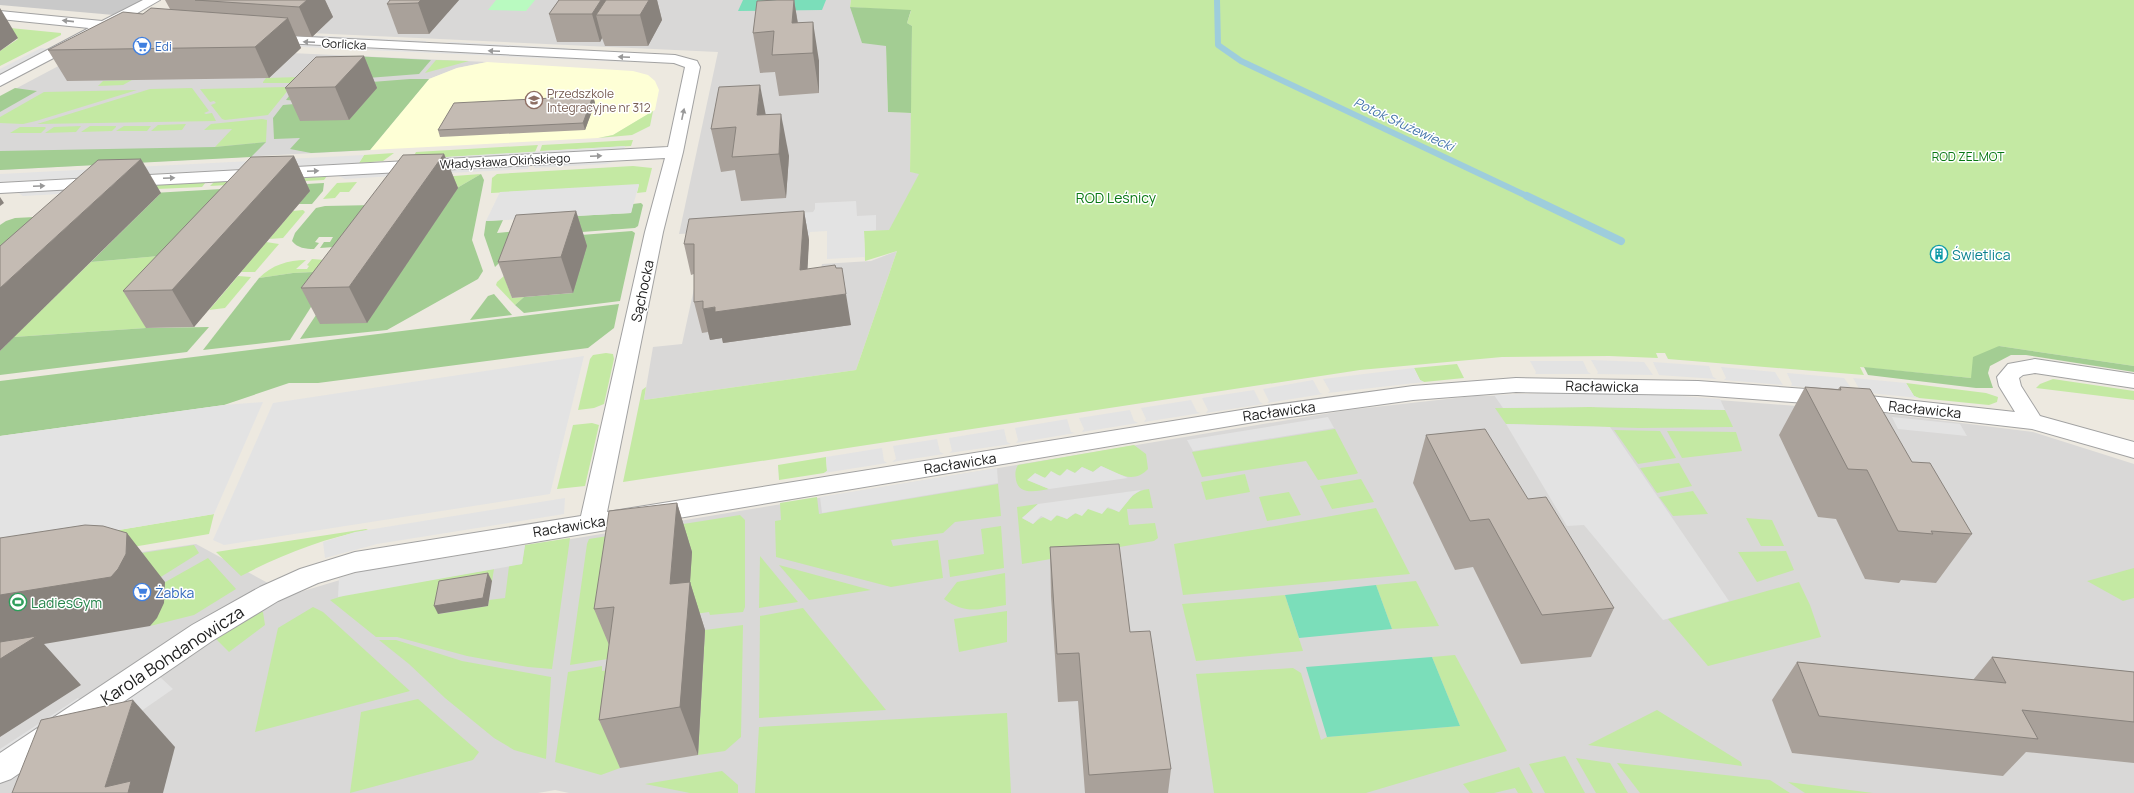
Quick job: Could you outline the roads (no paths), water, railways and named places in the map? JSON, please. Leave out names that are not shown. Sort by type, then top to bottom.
[{"type":"street","points":[[0,81],[153,0]]},
{"type":"street","points":[[0,15],[144,30]]},
{"type":"street","name":"Gorlicka","points":[[256,39],[675,59],[689,63]]},
{"type":"street","name":"Sąchocka","points":[[592,522],[601,487],[654,232],[675,152],[693,67],[689,63]]},
{"type":"street","name":"Władysława Okińskiego","points":[[0,188],[675,152]]},
{"type":"street","points":[[2032,421],[2010,386],[2008,377],[2016,369],[2035,366],[2134,381]]},
{"type":"street","name":"Racławicka","points":[[355,562],[592,522],[1260,414],[1414,392],[1510,385],[1605,385],[1698,388],[1806,396],[2032,421],[2134,450]]},
{"type":"street","name":"Karola Bohdanowicza","points":[[0,770],[215,625],[269,594],[309,576],[355,562]]},
{"type":"waterway","name":"Potok Służewiecki","points":[[1217,0],[1218,45],[1241,61],[1529,197]]},
{"type":"waterway","name":"Potok Służewiecki","points":[[1527,196],[1621,241]]},
{"type":"place","name":"Edi","points":[[142,46]]},
{"type":"place","name":"Przedszkole Integracyjne nr 312","points":[[534,100]]},
{"type":"place","name":"Świetlica","points":[[1939,254]]},
{"type":"place","name":"Żabka","points":[[142,592]]},
{"type":"place","name":"LadiesGym","points":[[18,602]]},
{"type":"park label","name":"ROD ZELMOT","points":[[1968,156]]},
{"type":"park label","name":"ROD Leśnicy","points":[[1116,197]]}]
